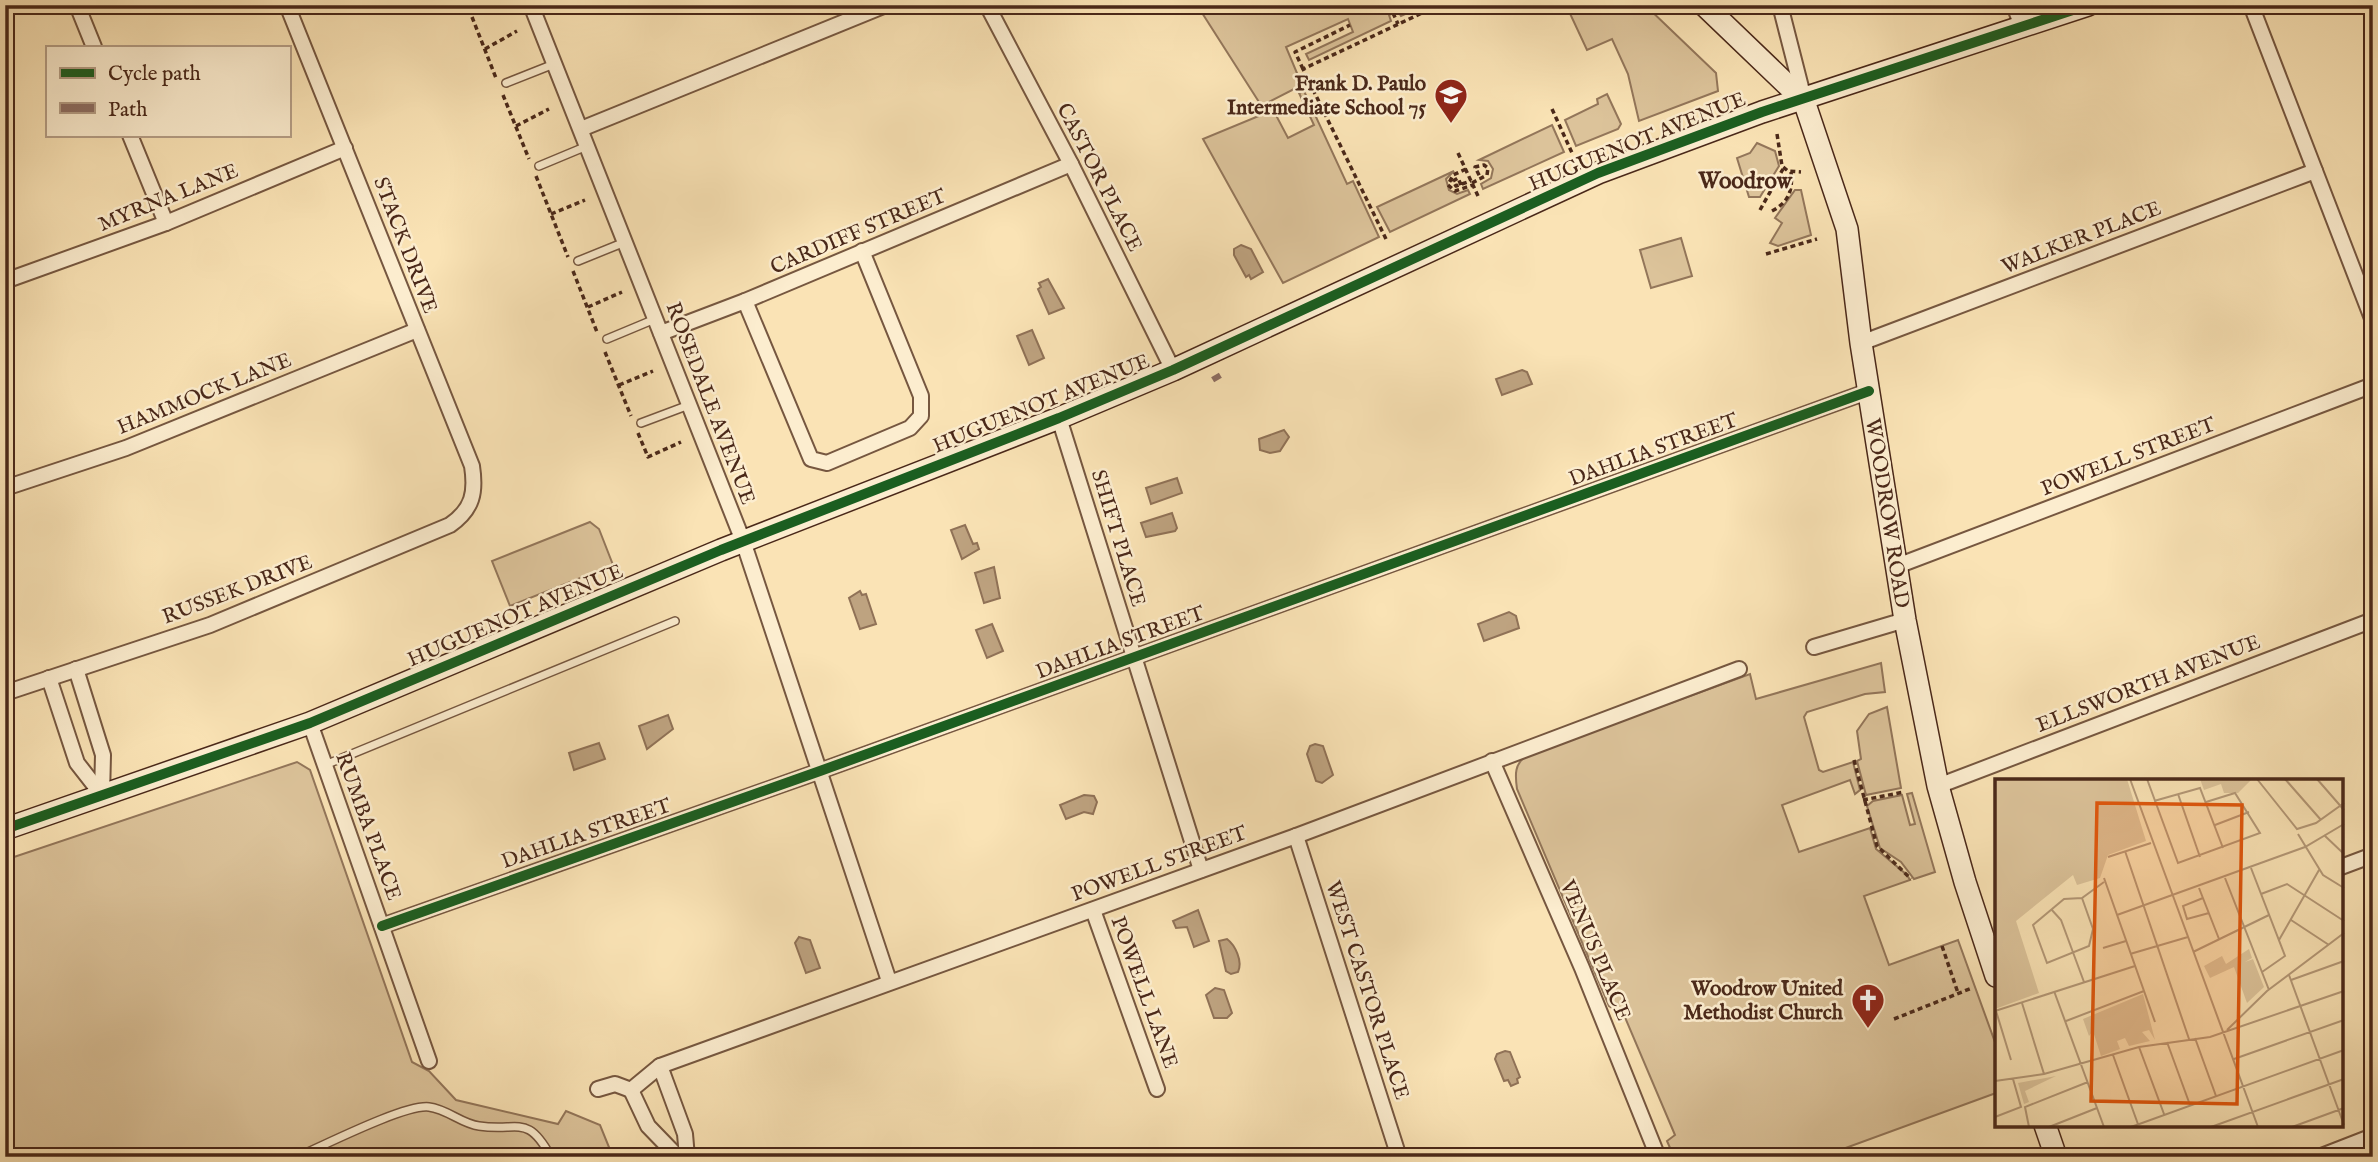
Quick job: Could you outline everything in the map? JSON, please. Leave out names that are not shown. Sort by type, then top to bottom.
[{"type":"street","points":[[77,5],[94,46]]},
{"type":"street","name":"STACK DRIVE","points":[[287,5],[472,466],[475,483],[472,502]]},
{"type":"street","name":"ROSEDALE AVENUE","points":[[531,5],[743,541],[889,981]]},
{"type":"street","points":[[581,129],[886,5]]},
{"type":"street","name":"CASTOR PLACE","points":[[986,5],[1071,164],[1173,370]]},
{"type":"street","name":"WOODROW ROAD","points":[[1704,5],[1804,101],[1847,229],[1861,343],[1905,620],[1938,786],[1952,843],[1995,970]]},
{"type":"street","points":[[1780,5],[1804,101]]},
{"type":"street","points":[[2014,5],[2023,29]]},
{"type":"street","name":"HUGUENOT AVENUE","points":[[5,829],[310,723],[743,541],[842,505],[1059,418],[1173,370],[1598,173],[1762,113],[2023,29],[2088,5]]},
{"type":"street","points":[[2251,5],[2373,321]]},
{"type":"street","points":[[130,136],[166,223]]},
{"type":"street","name":"MYRNA LANE","points":[[5,281],[166,223],[345,148]]},
{"type":"street","name":"CARDIFF STREET","points":[[658,326],[745,301],[1071,164]]},
{"type":"street","name":"WALKER PLACE","points":[[1861,343],[2315,171]]},
{"type":"street","points":[[745,301],[811,459],[827,463],[910,428],[921,416],[921,396],[863,251]]},
{"type":"street","name":"HAMMOCK LANE","points":[[5,488],[126,448],[417,330]]},
{"type":"street","name":"POWELL STREET","points":[[1898,566],[2373,385]]},
{"type":"street","name":"DAHLIA STREET","points":[[382,926],[820,771],[1869,391]]},
{"type":"street","name":"SHIFT PLACE","points":[[1059,418],[1200,870]]},
{"type":"street","name":"RUSSEK DRIVE","points":[[5,693],[210,625],[450,525],[464,515],[472,502]]},
{"type":"street","points":[[1815,647],[1905,620]]},
{"type":"street","name":"ELLSWORTH AVENUE","points":[[1938,786],[2373,620]]},
{"type":"street","points":[[76,669],[103,755],[102,796]]},
{"type":"street","name":"POWELL STREET","points":[[631,1090],[660,1066],[1296,836],[1740,669]]},
{"type":"street","points":[[49,678],[76,763],[102,796]]},
{"type":"street","name":"RUMBA PLACE","points":[[310,723],[429,1062]]},
{"type":"street","name":"VENUS PLACE","points":[[1492,761],[1582,968],[1658,1157]]},
{"type":"street","name":"WEST CASTOR PLACE","points":[[1296,836],[1399,1157]]},
{"type":"street","points":[[2343,866],[2373,855]]},
{"type":"street","name":"POWELL LANE","points":[[1093,910],[1157,1089]]},
{"type":"street","points":[[660,1066],[685,1134],[687,1157]]},
{"type":"street","points":[[598,1089],[615,1084],[631,1090],[648,1126],[678,1157]]},
{"type":"street","points":[[2046,1127],[2056,1157]]},
{"type":"street","points":[[2319,1157],[2373,1136]]},
{"type":"lane","points":[[506,83],[554,64]]},
{"type":"lane","points":[[539,166],[587,146]]},
{"type":"lane","points":[[578,261],[625,242]]},
{"type":"lane","points":[[605,343],[658,326]]},
{"type":"lane","points":[[641,423],[689,405]]},
{"type":"lane","points":[[325,765],[675,621]]},
{"type":"lane","points":[[297,1157],[406,1111],[428,1106],[478,1126],[523,1126],[541,1139],[551,1157]]},
{"type":"path","points":[[1303,69],[1439,5]]},
{"type":"path","points":[[472,6],[485,49],[598,333]]},
{"type":"path","points":[[1393,13],[1398,24]]},
{"type":"path","points":[[1350,24],[1295,52],[1386,239]]},
{"type":"path","points":[[485,49],[517,31]]},
{"type":"path","points":[[516,126],[549,109]]},
{"type":"path","points":[[1552,109],[1573,155]]},
{"type":"path","points":[[1777,134],[1777,152],[1783,168],[1791,172],[1801,172]]},
{"type":"path","points":[[1458,153],[1478,196]]},
{"type":"path","points":[[1760,210],[1783,168]]},
{"type":"path","points":[[1466,169],[1451,177],[1449,187],[1458,191],[1481,179]]},
{"type":"path","points":[[1772,211],[1789,196],[1791,172]]},
{"type":"path","points":[[1461,185],[1472,183]]},
{"type":"path","points":[[551,214],[585,200]]},
{"type":"path","points":[[1766,254],[1817,240]]},
{"type":"path","points":[[588,307],[622,292]]},
{"type":"path","points":[[605,343],[648,457],[681,442]]},
{"type":"path","points":[[619,385],[653,371]]},
{"type":"path","points":[[1854,760],[1877,846],[1911,879]]},
{"type":"path","points":[[1863,800],[1905,792]]},
{"type":"path","points":[[1942,946],[1958,993]]},
{"type":"path","points":[[1894,1019],[1972,988]]},
{"type":"shaded area","points":[[1197,5],[1425,5],[1401,16],[1398,11],[1389,15],[1391,21],[1309,60],[1306,54],[1353,32],[1348,19],[1286,47],[1302,85],[1269,102],[1288,138],[1314,125],[1299,93],[1304,91],[1347,184],[1353,181],[1379,237],[1283,283],[1203,139],[1266,113]]},
{"type":"shaded area","points":[[1566,5],[1645,5],[1716,73],[1718,91],[1639,121],[1628,74],[1612,39],[1587,50]]},
{"type":"shaded area","points":[[1607,94],[1621,124],[1618,129],[1576,146],[1565,120],[1598,104],[1597,99]]},
{"type":"shaded area","points":[[1552,125],[1564,152],[1483,189],[1481,184],[1491,178],[1493,169],[1488,161],[1479,160]]},
{"type":"shaded area","points":[[1757,143],[1775,151],[1779,166],[1760,197],[1749,197],[1737,158],[1750,153]]},
{"type":"shaded area","points":[[1454,171],[1446,179],[1449,190],[1457,194],[1468,190],[1470,194],[1390,232],[1377,207]]},
{"type":"shaded area","points":[[1795,190],[1801,190],[1811,235],[1778,246],[1770,243],[1782,223],[1775,218]]},
{"type":"shaded area","points":[[1681,238],[1692,276],[1651,288],[1640,250]]},
{"type":"shaded area","points":[[1241,245],[1251,249],[1263,272],[1251,279],[1249,275],[1246,277],[1234,255],[1234,249]]},
{"type":"shaded area","points":[[1048,279],[1064,308],[1049,314],[1038,289],[1041,287],[1039,283]]},
{"type":"shaded area","points":[[1032,330],[1044,358],[1029,365],[1017,336]]},
{"type":"shaded area","points":[[1522,370],[1527,372],[1532,384],[1502,395],[1496,379]]},
{"type":"shaded area","points":[[1284,430],[1289,437],[1280,451],[1270,453],[1260,450],[1259,439]]},
{"type":"shaded area","points":[[1177,478],[1182,493],[1151,504],[1146,488]]},
{"type":"shaded area","points":[[1172,513],[1177,528],[1175,531],[1146,537],[1141,523]]},
{"type":"shaded area","points":[[590,522],[599,529],[613,565],[510,606],[492,561]]},
{"type":"shaded area","points":[[965,525],[973,544],[977,543],[979,549],[962,559],[951,530]]},
{"type":"shaded area","points":[[994,567],[1000,598],[984,603],[975,573]]},
{"type":"shaded area","points":[[860,591],[862,595],[866,594],[876,624],[860,629],[849,598]]},
{"type":"shaded area","points":[[1509,612],[1516,616],[1519,628],[1484,641],[1478,624]]},
{"type":"shaded area","points":[[992,624],[1003,651],[987,658],[976,630]]},
{"type":"shaded area","points":[[1881,663],[1885,692],[1865,694],[1807,712],[1804,717],[1819,770],[1823,772],[1853,762],[1860,790],[1855,794],[1850,780],[1782,805],[1799,852],[1870,828],[1876,849],[1907,875],[1910,880],[1864,896],[1889,965],[1958,940],[1995,1042],[1995,1093],[1821,1157],[1674,1157],[1667,1141],[1675,1135],[1624,1015],[1609,1006],[1517,789],[1516,774],[1520,762],[1528,755],[1750,674],[1756,699]]},
{"type":"shaded area","points":[[1887,707],[1901,788],[1866,795],[1857,761],[1861,759],[1857,731],[1869,714]]},
{"type":"shaded area","points":[[668,715],[673,729],[647,749],[639,726]]},
{"type":"shaded area","points":[[599,743],[605,759],[574,770],[569,753]]},
{"type":"shaded area","points":[[1310,746],[1323,746],[1333,775],[1322,783],[1316,781],[1307,754]]},
{"type":"shaded area","points":[[297,762],[310,770],[412,1062],[429,1071],[456,1100],[558,1124],[566,1111],[600,1125],[613,1157],[5,1157],[5,860]]},
{"type":"shaded area","points":[[1912,793],[1935,872],[1914,879],[1901,862],[1880,848],[1867,806],[1873,801],[1902,795],[1910,825],[1915,824],[1907,794]]},
{"type":"shaded area","points":[[1084,795],[1094,796],[1097,802],[1093,814],[1084,812],[1066,819],[1060,805]]},
{"type":"shaded area","points":[[1198,910],[1209,941],[1194,947],[1187,927],[1176,928],[1173,921]]},
{"type":"shaded area","points":[[799,937],[810,940],[820,968],[806,973],[795,943]]},
{"type":"shaded area","points":[[1227,939],[1233,945],[1240,963],[1238,972],[1231,974],[1226,971],[1219,941]]},
{"type":"shaded area","points":[[1215,988],[1224,990],[1232,1013],[1227,1018],[1214,1018],[1206,995]]},
{"type":"shaded area","points":[[1510,1052],[1520,1077],[1517,1079],[1518,1083],[1511,1086],[1508,1080],[1504,1081],[1495,1059],[1497,1054]]},
{"type":"marked path","points":[[1215,375],[1218,380]]},
{"type":"cycle path","points":[[5,829],[310,723],[721,550],[1059,418],[1173,370],[1598,173],[1762,112],[2088,5]]},
{"type":"cycle path","points":[[382,926],[820,771],[1869,391]]},
{"type":"place","name":"Frank D. Paulo Intermediate School 75","points":[[1451,125]]},
{"type":"place","name":"Woodrow United Methodist Church","points":[[1868,1030]]},
{"type":"district","name":"Woodrow","points":[[1745,180]]}]
